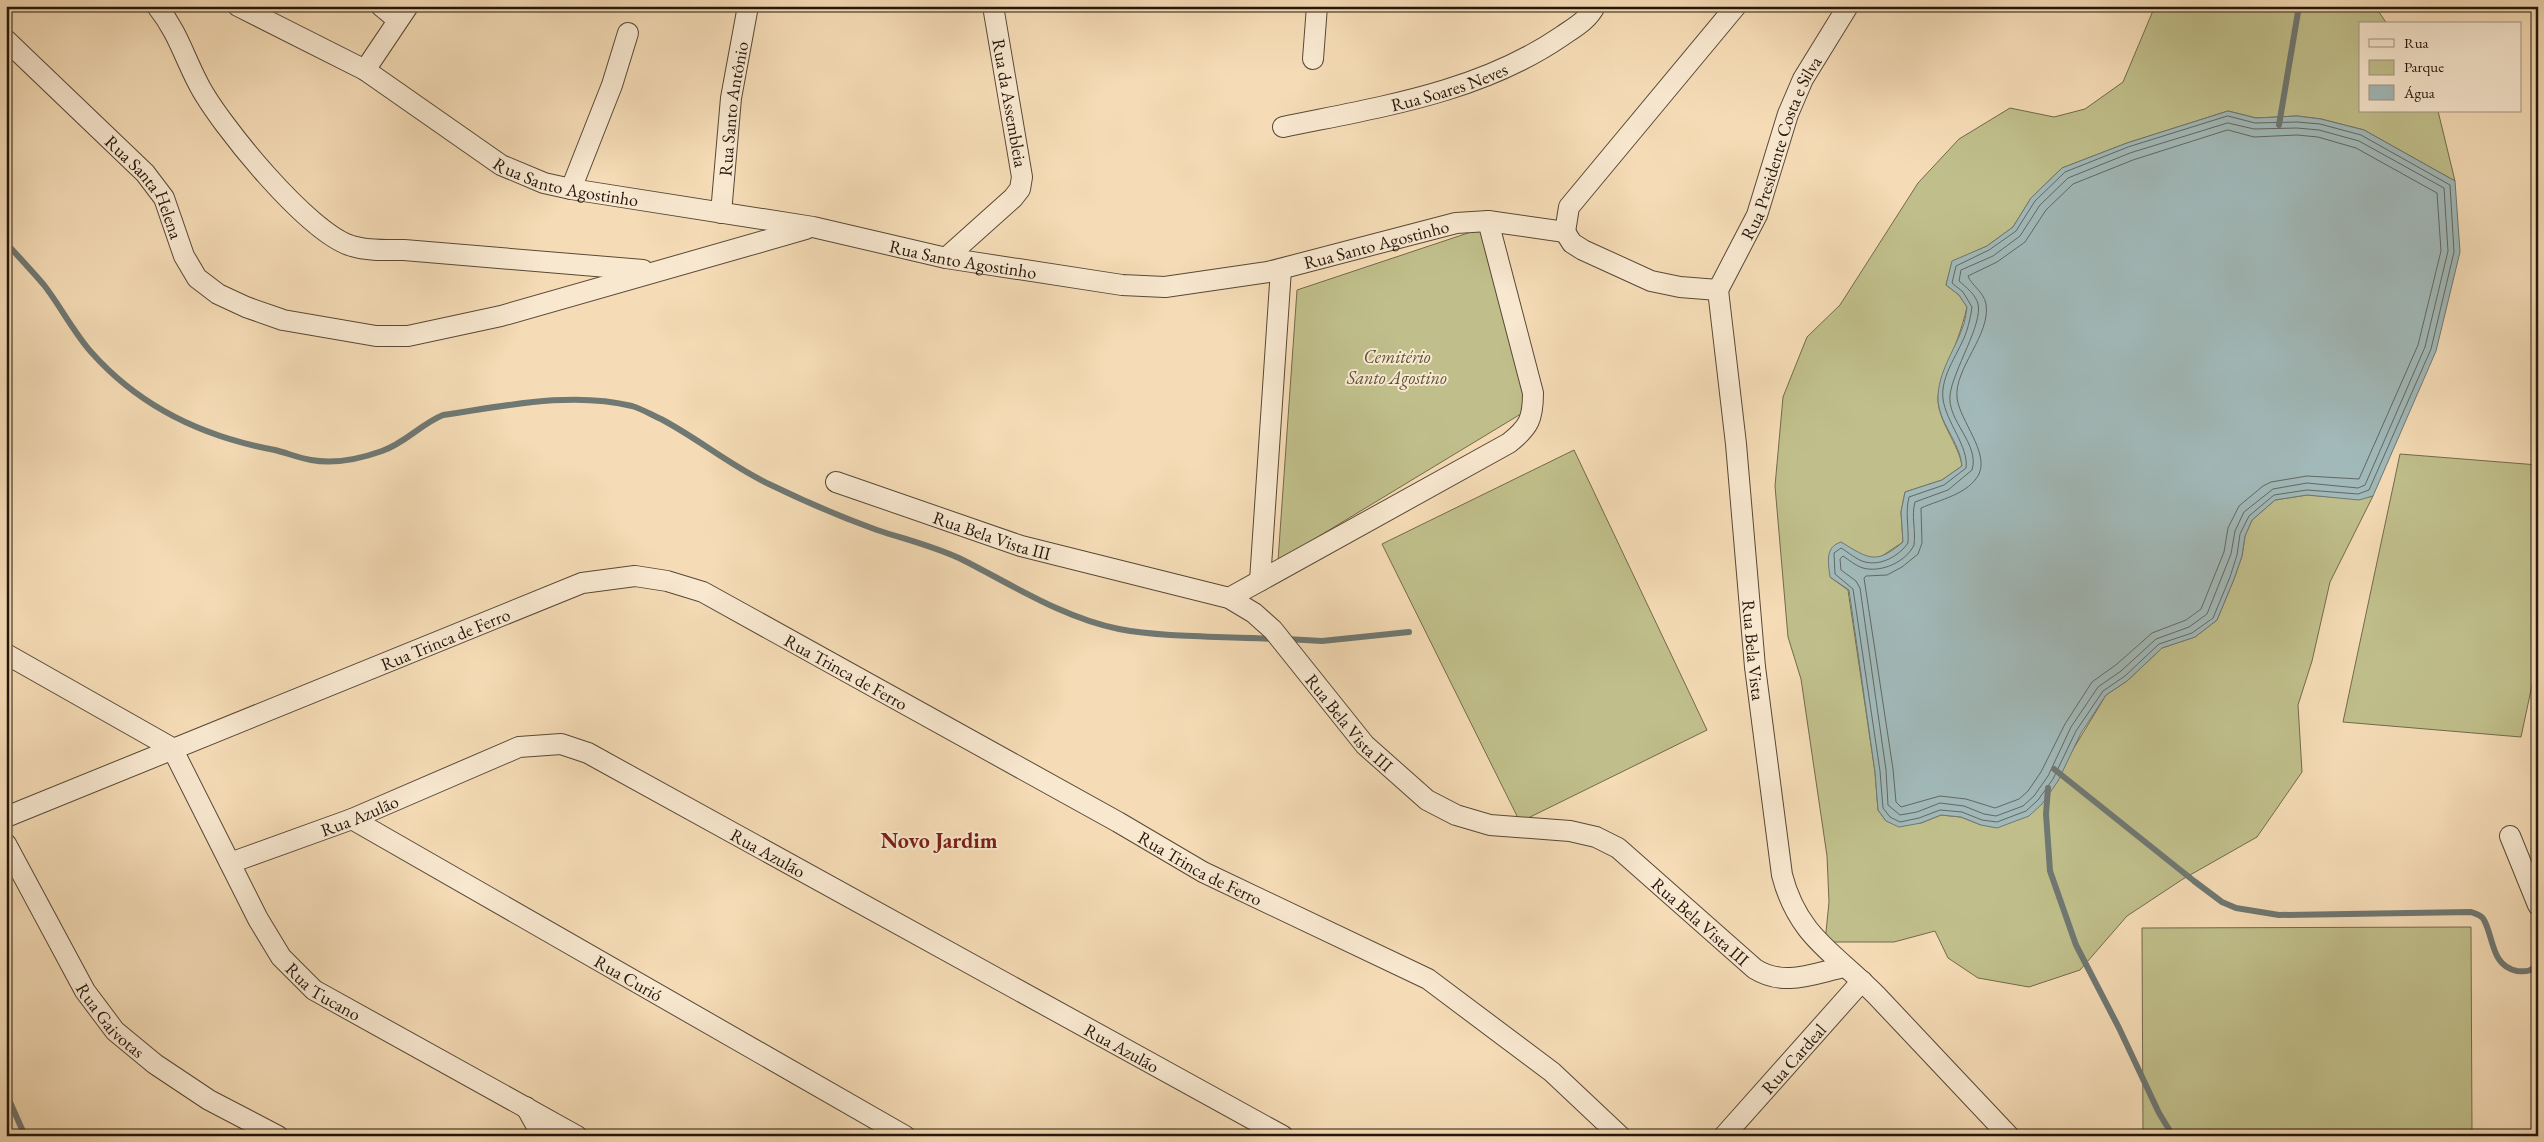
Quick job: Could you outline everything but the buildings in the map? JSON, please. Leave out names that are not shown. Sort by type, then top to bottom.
[{"type":"street","points":[[157,6],[171,24],[202,90],[233,137],[279,188],[322,230],[351,246],[377,250],[404,250],[655,271]]},
{"type":"street","name":"Rua Santo Agostinho","points":[[238,6],[365,70],[501,165],[544,183],[570,189],[813,227],[946,258],[1122,285],[1165,287],[1215,282],[1281,269],[1456,223],[1488,221],[1566,232]]},
{"type":"street","points":[[365,70],[403,13],[382,6]]},
{"type":"street","name":"Rua Santo Antônio","points":[[721,213],[731,98],[748,6]]},
{"type":"street","name":"Rua da Assembleia","points":[[946,258],[1013,198],[1020,189],[1022,177],[993,6]]},
{"type":"street","points":[[1313,59],[1317,6]]},
{"type":"street","name":"Rua Soares Neves","points":[[1283,127],[1420,99],[1486,76],[1544,48],[1590,17],[1595,6]]},
{"type":"street","name":"Rua Presidente Costa e Silva","points":[[1718,290],[1757,215],[1788,114],[1803,79],[1848,6]]},
{"type":"street","points":[[1718,290],[1680,287],[1651,281],[1583,250],[1572,243],[1566,232],[1569,207],[1728,9]]},
{"type":"street","points":[[570,189],[612,84],[628,33]]},
{"type":"street","name":"Rua Santa Helena","points":[[6,40],[145,172],[164,198],[184,256],[197,278],[225,297],[283,320],[376,336],[408,336],[501,316],[813,227]]},
{"type":"street","points":[[1229,598],[1508,443],[1524,431],[1533,414],[1533,392],[1488,221]]},
{"type":"street","points":[[1260,581],[1281,269]]},
{"type":"street","name":"Rua Bela Vista","points":[[1718,290],[1736,444],[1755,667],[1782,875],[1792,907],[1805,928],[1844,967],[1862,981],[2009,1136]]},
{"type":"street","name":"Rua Bela Vista III","points":[[836,482],[1021,546],[1229,598],[1254,613],[1273,630],[1365,745],[1427,800],[1456,815],[1490,825],[1570,831],[1596,837],[1618,848],[1755,969],[1766,976],[1777,979],[1791,979],[1844,967]]},
{"type":"street","name":"Rua Trinca de Ferro","points":[[6,816],[582,583],[635,576],[667,581],[703,592],[1118,822],[1203,872],[1428,979],[1552,1072],[1620,1136]]},
{"type":"street","points":[[6,654],[172,748]]},
{"type":"street","name":"Rua Azulão","points":[[230,863],[352,819],[519,747],[561,744],[588,753],[1283,1136]]},
{"type":"street","name":"Rua Tucano","points":[[172,748],[230,863],[281,957],[314,990],[577,1136]]},
{"type":"street","name":"Rua Curió","points":[[352,819],[905,1136]]},
{"type":"street","points":[[2510,836],[2538,905]]},
{"type":"street","name":"Rua Gaivotas","points":[[6,844],[85,991],[116,1031],[155,1064],[209,1100],[278,1136]]},
{"type":"street","name":"Rua Cardeal","points":[[1724,1136],[1862,981]]},
{"type":"street","points":[[525,1106],[542,1136]]},
{"type":"green space","points":[[2155,6],[2375,6],[2386,22],[2359,22],[2359,112],[2438,112],[2455,181],[2364,130],[2321,119],[2297,116],[2256,118],[2228,111],[2127,143],[2062,168],[2031,198],[2013,227],[1987,246],[1952,262],[1946,285],[1959,295],[1967,307],[1938,398],[1941,415],[1957,449],[1962,466],[1942,480],[1905,492],[1901,512],[1903,542],[1879,558],[1866,557],[1830,577],[1848,590],[1875,772],[1878,810],[1886,821],[1921,823],[1941,815],[1961,817],[1981,825],[2069,756],[2106,695],[2127,681],[2162,648],[2195,637],[2217,620],[2234,579],[2242,556],[2245,536],[2252,520],[2275,500],[2307,495],[2359,499],[2373,496],[2330,582],[2312,661],[2298,705],[2302,772],[2257,837],[2183,879],[2127,916],[2080,970],[2029,987],[1978,978],[1948,958],[1935,931],[1894,942],[1825,942],[1829,902],[1827,856],[1801,679],[1788,637],[1775,486],[1783,397],[1807,337],[1840,305],[1918,183],[1959,139],[2010,108],[2054,117],[2085,109],[2123,82]]},
{"type":"green space","name":"Cemitério Santo Agostino","points":[[1486,227],[1539,403],[1278,561],[1297,290]]},
{"type":"green space","points":[[1574,450],[1707,730],[1520,822],[1382,544]]},
{"type":"green space","points":[[2400,454],[2538,465],[2538,657],[2521,737],[2343,722]]},
{"type":"green space","points":[[2471,927],[2472,1136],[2143,1136],[2142,928]]},
{"type":"water","points":[[2228,111],[2256,118],[2297,116],[2321,119],[2364,130],[2455,181],[2460,252],[2436,351],[2373,496],[2359,500],[2307,495],[2275,500],[2252,520],[2245,536],[2242,556],[2234,579],[2217,620],[2195,637],[2162,648],[2127,681],[2106,695],[2081,733],[2058,781],[2042,804],[2029,816],[1997,828],[1981,825],[1961,817],[1941,815],[1921,823],[1899,827],[1886,821],[1878,810],[1875,772],[1849,590],[1830,577],[1829,556],[1832,547],[1841,542],[1866,556],[1872,557],[1879,557],[1894,549],[1903,542],[1901,512],[1905,492],[1942,480],[1962,466],[1957,449],[1941,415],[1938,398],[1941,380],[1963,326],[1967,307],[1959,295],[1946,285],[1952,261],[1987,246],[2013,227],[2031,198],[2062,168],[2127,143]]},
{"type":"waterway","points":[[2279,125],[2299,6]]},
{"type":"waterway","points":[[6,243],[44,285],[85,345],[131,390],[175,417],[223,437],[306,459],[338,461],[365,456],[390,448],[427,423],[443,415],[514,404],[562,400],[609,402],[632,406],[661,419],[743,470],[784,491],[877,530],[954,556],[1040,600],[1079,617],[1099,624],[1137,632],[1274,639]]},
{"type":"waterway","points":[[1286,639],[1322,641],[1409,632]]},
{"type":"waterway","points":[[2054,769],[2194,881],[2222,902],[2236,908],[2279,915],[2471,912],[2483,918],[2494,950],[2502,963],[2517,971],[2531,970],[2538,964]]},
{"type":"waterway","points":[[2048,788],[2046,814],[2050,871],[2076,945],[2119,1028],[2159,1113],[2173,1136]]},
{"type":"waterway","points":[[6,1093],[25,1136]]},
{"type":"district","name":"Novo Jardim","points":[[939,840]]}]
